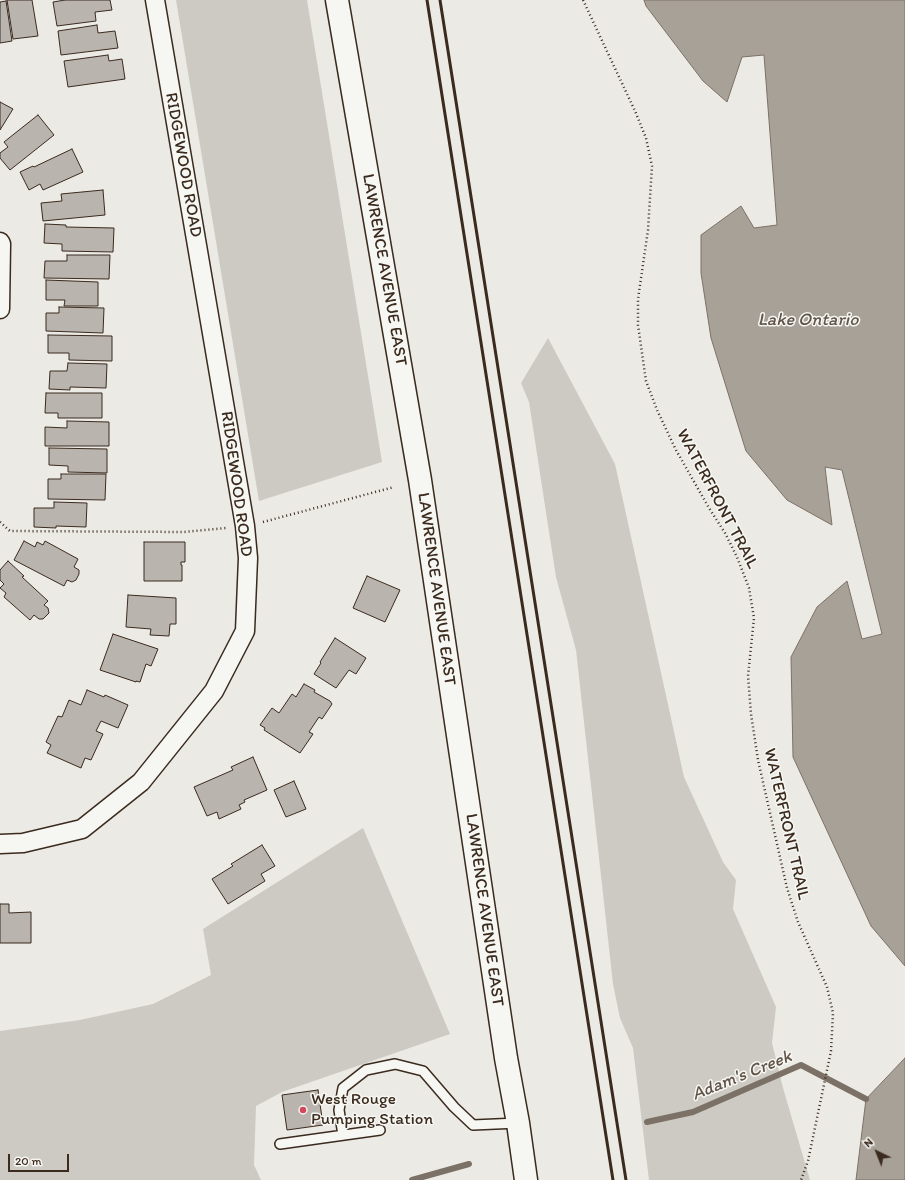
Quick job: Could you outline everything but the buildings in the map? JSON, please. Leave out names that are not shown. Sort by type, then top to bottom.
[{"type":"street","name":"RIDGEWOOD ROAD","points":[[0,844],[23,843],[82,829],[141,782],[214,691],[245,631],[248,558],[245,526],[155,0]]},
{"type":"street","name":"LAWRENCE AVENUE EAST","points":[[337,0],[420,480],[506,1058],[518,1123],[526,1180]]},
{"type":"street","points":[[0,242],[0,309]]},
{"type":"lane","points":[[343,1135],[339,1110],[343,1088],[366,1070],[395,1064],[423,1071],[454,1107],[473,1126],[518,1123]]},
{"type":"lane","points":[[280,1144],[380,1130]]},
{"type":"path","name":"WATERFRONT TRAIL","points":[[583,0],[632,104],[646,138],[652,166],[648,230],[638,299],[638,325],[646,381],[657,410],[676,450],[725,533],[737,557],[749,588],[754,618],[748,676],[751,714],[758,760],[787,888],[798,922],[827,987],[833,1013],[831,1051],[808,1161],[801,1180]]},
{"type":"path","points":[[0,522],[10,531],[184,532],[245,526],[394,487]]},
{"type":"shaded area","points":[[176,0],[307,0],[382,462],[259,501]]},
{"type":"shaded area","points":[[548,338],[615,464],[684,777],[723,862],[736,880],[733,909],[776,1007],[772,1043],[783,1088],[810,1180],[649,1180],[633,1048],[620,1018],[613,984],[576,650],[556,577],[529,402],[521,383]]},
{"type":"shaded area","points":[[363,828],[450,1034],[282,1092],[256,1106],[254,1165],[261,1180],[0,1180],[0,1031],[80,1020],[153,1004],[211,975],[203,929]]},
{"type":"water","name":"Lake Ontario","points":[[644,0],[905,0],[905,966],[871,926],[793,757],[791,657],[817,607],[847,581],[862,639],[882,634],[842,470],[825,467],[832,525],[787,500],[746,451],[711,338],[701,273],[701,235],[741,206],[754,228],[777,225],[764,55],[742,57],[727,102],[703,81],[646,6]]},
{"type":"water","points":[[905,1058],[905,1180],[856,1180],[866,1099]]},
{"type":"waterway","name":"Adam's Creek","points":[[647,1122],[693,1112],[801,1065],[866,1099]]},
{"type":"waterway","name":"Adam's Creek","points":[[412,1180],[469,1164]]},
{"type":"railway","points":[[427,0],[613,1180]]},
{"type":"railway","points":[[440,0],[626,1180]]},
{"type":"place","name":"West Rouge Pumping Station","points":[[303,1110]]}]
